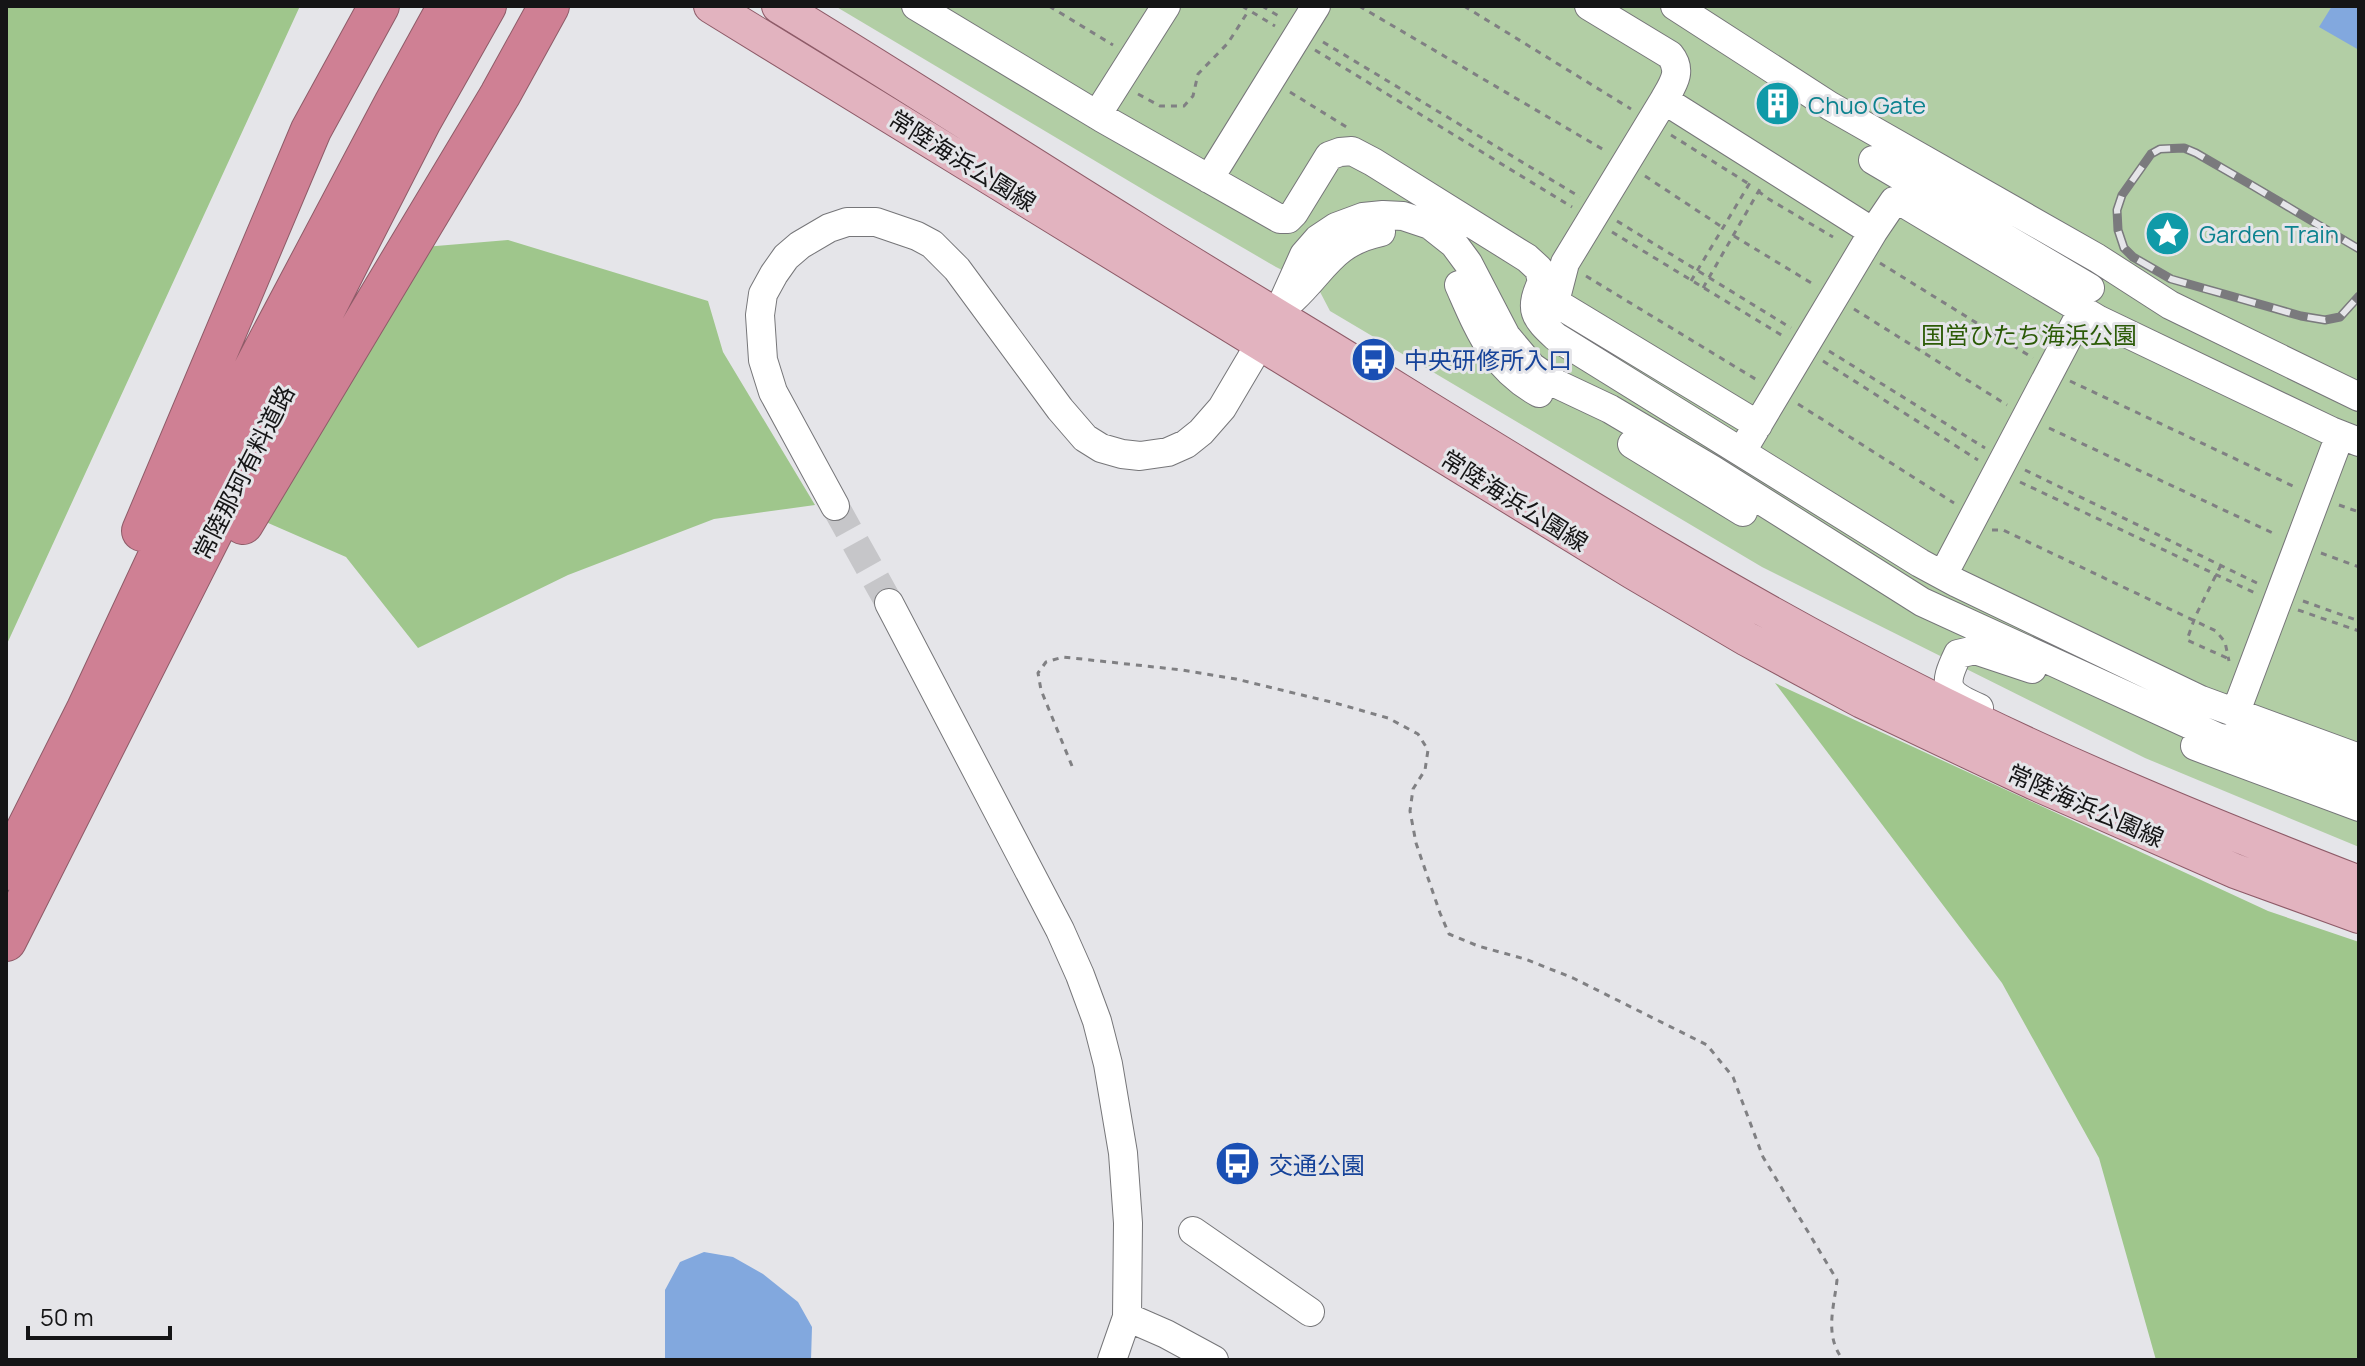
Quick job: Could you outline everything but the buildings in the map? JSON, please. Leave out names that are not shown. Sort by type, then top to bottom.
[{"type":"highway","points":[[20,866],[71,702],[306,143],[379,6]]},
{"type":"highway","name":"常陸那珂有料道路","points":[[6,941],[20,866],[87,709],[184,501],[448,6]]},
{"type":"highway","name":"常陸那珂有料道路","points":[[20,866],[486,6]]},
{"type":"highway","points":[[20,866],[155,680],[216,569],[500,95],[549,6]]},
{"type":"main road","name":"常陸海浜公園線","points":[[711,6],[1268,329],[1874,669],[1999,731],[2127,789],[2359,883]]},
{"type":"main road","name":"常陸海浜公園線","points":[[779,6],[1139,232],[1268,329],[1633,572],[1747,639],[1862,701],[2118,822],[2235,871],[2359,916]]},
{"type":"street","points":[[916,6],[1097,115],[1280,219],[1288,219],[1294,213],[1329,156],[1352,151],[1527,258],[1539,269],[1562,308],[1758,425]]},
{"type":"street","points":[[1097,115],[1166,6]]},
{"type":"street","points":[[1209,179],[1316,6]]},
{"type":"street","points":[[1589,6],[1670,55],[1676,63],[1677,78],[1550,288],[1536,294],[1534,309],[1540,323],[1556,337],[1943,575],[2201,700],[2359,758]]},
{"type":"street","points":[[1675,6],[1842,113],[2097,258],[2170,305],[2359,397]]},
{"type":"street","points":[[1664,100],[1873,232]]},
{"type":"street","points":[[1873,160],[2086,299]]},
{"type":"street","points":[[1741,452],[1894,201],[1900,201],[2350,438],[2317,496],[2235,714]]},
{"type":"street","points":[[835,506],[773,392],[763,360],[760,315],[763,294],[786,257],[829,228],[847,222],[876,222],[906,231],[932,244],[957,269],[1060,409],[1085,438],[1101,448],[1122,454],[1154,455],[1186,444],[1222,408],[1268,329],[1304,255],[1318,239],[1336,227],[1363,217],[1403,216],[1430,225],[1454,244],[1468,263],[1504,352],[1507,370],[1529,387],[1592,420],[1940,629],[1994,649],[2168,735],[2359,807]]},
{"type":"street","points":[[1943,575],[2086,299]]},
{"type":"street","points":[[1504,352],[1540,323]]},
{"type":"street","points":[[1504,352],[1557,384],[1623,416],[1922,602],[2217,737],[2359,794]]},
{"type":"street","points":[[889,603],[1060,930],[1097,1021],[1116,1101],[1128,1223],[1127,1317],[1112,1360]]},
{"type":"street","points":[[1999,731],[1988,713],[1951,692],[1948,677],[1958,654],[1975,650],[2036,670]]},
{"type":"street","points":[[2217,737],[2272,750],[2359,781]]},
{"type":"street","points":[[1193,1231],[1310,1312]]},
{"type":"street","points":[[1127,1317],[1214,1360]]},
{"type":"path","points":[[1049,6],[1127,68],[1143,98],[1160,106],[1184,106],[1193,96],[1198,74],[1228,43],[1249,10]]},
{"type":"path","points":[[1242,6],[1275,26]]},
{"type":"path","points":[[1262,6],[1282,18]]},
{"type":"path","points":[[1359,6],[1610,154]]},
{"type":"path","points":[[1464,6],[1635,111]]},
{"type":"path","points":[[1323,42],[1585,200]]},
{"type":"path","points":[[1315,50],[1577,210]]},
{"type":"path","points":[[1270,80],[1351,130]]},
{"type":"path","points":[[1668,133],[1749,184]]},
{"type":"path","points":[[1642,174],[1723,227]]},
{"type":"path","points":[[1691,281],[1754,177]]},
{"type":"path","points":[[1703,288],[1763,183]]},
{"type":"path","points":[[1758,191],[1844,243]]},
{"type":"path","points":[[1617,221],[1792,329]]},
{"type":"path","points":[[1612,232],[1786,339]]},
{"type":"path","points":[[1733,235],[1816,286]]},
{"type":"path","points":[[1876,261],[2069,380],[2317,496],[2359,512]]},
{"type":"path","points":[[1565,263],[1974,515]]},
{"type":"path","points":[[1849,305],[2027,416],[2299,545],[2359,567]]},
{"type":"path","points":[[1829,351],[1986,448]]},
{"type":"path","points":[[1823,361],[1979,461]]},
{"type":"path","points":[[2021,469],[2262,585]]},
{"type":"path","points":[[2016,480],[2255,593]]},
{"type":"path","points":[[2221,565],[2187,640],[2229,659]]},
{"type":"path","points":[[2303,601],[2359,621]]},
{"type":"path","points":[[2298,610],[2359,631]]},
{"type":"path","points":[[1072,766],[1041,690],[1038,673],[1046,662],[1063,657],[1236,679],[1388,718],[1418,734],[1428,750],[1425,770],[1413,789],[1410,811],[1416,843],[1449,934],[1573,978],[1707,1045],[1733,1077],[1763,1157],[1837,1280],[1831,1321],[1835,1349],[1843,1360]]},
{"type":"green space","points":[[6,6],[300,6],[6,646]]},
{"type":"green space","name":"国営ひたち海浜公園","points":[[835,6],[2359,6],[2359,847],[2145,758],[1762,567],[1330,311],[1318,288],[1154,196]]},
{"type":"green space","points":[[508,240],[708,301],[723,352],[815,505],[714,519],[568,575],[418,648],[346,557],[259,519],[424,247]]},
{"type":"green space","points":[[1775,683],[2268,911],[2359,942],[2359,1360],[2156,1360],[2099,1158],[2002,983]]},
{"type":"water","points":[[2332,6],[2359,8],[2359,50],[2319,27]]},
{"type":"water","points":[[704,1252],[733,1257],[763,1274],[798,1302],[812,1327],[811,1360],[665,1360],[665,1290],[680,1262]]},
{"type":"tunnel","points":[[1775,108],[1779,100]]},
{"type":"tunnel","points":[[835,506],[889,603]]},
{"type":"railway","points":[[2359,249],[2184,148],[2160,149],[2151,154],[2122,195],[2117,210],[2118,230],[2124,248],[2133,257],[2171,279],[2325,320],[2340,317],[2359,296]]},
{"type":"place","name":"Chuo Gate","points":[[1777,104]]},
{"type":"place","name":"Garden Train","points":[[2168,233]]},
{"type":"place","name":"中央研修所入口","points":[[1373,359]]},
{"type":"place","name":"交通公園","points":[[1238,1164]]}]
